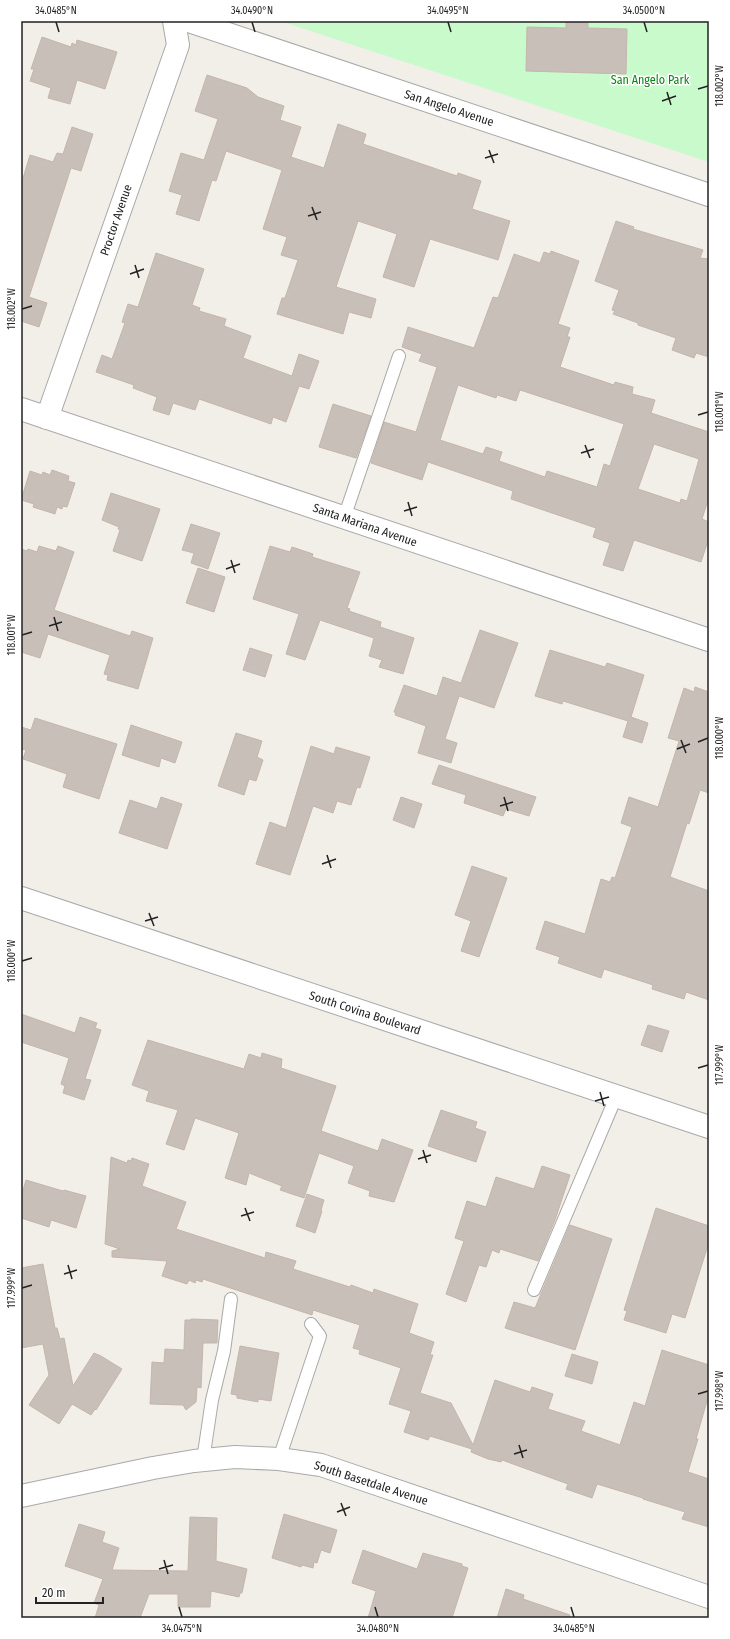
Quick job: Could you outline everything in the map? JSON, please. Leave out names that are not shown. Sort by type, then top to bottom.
[{"type":"street","name":"Proctor Avenue","points":[[47,418],[178,45],[174,21]]},
{"type":"street","name":"San Angelo Avenue","points":[[189,21],[709,195]]},
{"type":"street","name":"Santa Mariana Avenue","points":[[21,409],[709,640]]},
{"type":"street","name":"South Covina Boulevard","points":[[21,898],[709,1127]]},
{"type":"street","name":"South Basetdale Avenue","points":[[21,1496],[153,1468],[203,1460],[236,1457],[279,1459],[321,1465],[709,1597]]},
{"type":"lane","points":[[344,518],[399,356]]},
{"type":"lane","points":[[534,1290],[616,1096]]},
{"type":"lane","points":[[203,1460],[212,1400],[224,1351],[232,1299]]},
{"type":"lane","points":[[279,1459],[320,1336],[311,1324]]},
{"type":"green space","name":"San Angelo Park","points":[[280,21],[709,21],[709,162]]},
{"type":"building","points":[[566,21],[588,21],[588,28],[627,29],[626,74],[526,71],[527,27],[566,28]]},
{"type":"building","points":[[42,37],[71,47],[72,43],[76,45],[77,40],[117,52],[105,89],[77,80],[70,104],[48,98],[51,88],[30,81],[34,69],[31,69]]},
{"type":"building","points":[[207,75],[247,88],[258,97],[284,106],[280,120],[301,127],[291,157],[324,168],[338,124],[366,134],[363,144],[457,176],[458,173],[481,181],[472,209],[510,221],[498,260],[430,239],[414,287],[383,277],[397,234],[358,221],[336,287],[376,299],[371,318],[349,312],[343,334],[277,314],[282,298],[285,298],[298,260],[281,255],[287,237],[263,229],[282,170],[226,151],[216,181],[212,180],[199,221],[176,214],[182,195],[169,191],[181,153],[204,160],[218,119],[195,111]]},
{"type":"building","points":[[72,127],[93,134],[81,171],[71,168],[29,297],[47,303],[39,327],[21,321],[21,185],[30,155],[53,162],[57,153],[63,154]]},
{"type":"building","points":[[616,221],[634,227],[633,229],[703,250],[700,258],[709,259],[709,357],[696,353],[694,358],[672,350],[676,338],[638,325],[638,323],[613,314],[615,311],[612,310],[619,290],[595,281]]},
{"type":"building","points":[[551,251],[579,261],[558,324],[570,328],[567,337],[570,337],[560,367],[614,385],[615,382],[633,387],[632,394],[655,400],[651,413],[709,432],[709,497],[702,519],[709,522],[709,538],[701,562],[634,540],[623,571],[603,565],[610,543],[593,537],[596,528],[511,499],[513,491],[428,462],[422,480],[371,463],[384,422],[416,432],[437,367],[419,361],[422,354],[402,347],[408,327],[474,348],[493,297],[498,298],[514,254],[540,263],[544,252],[550,254]],"holes":[[[458,385],[496,398],[497,395],[516,401],[520,390],[624,424],[610,466],[604,464],[597,487],[547,471],[545,477],[499,461],[502,452],[486,447],[483,454],[440,440]],[[654,444],[699,459],[687,501],[681,499],[680,503],[638,489]]]},
{"type":"building","points":[[156,253],[204,269],[192,305],[200,308],[199,311],[226,319],[224,326],[251,336],[243,358],[292,376],[299,354],[319,361],[309,389],[299,386],[286,422],[273,417],[271,424],[199,399],[195,410],[173,403],[169,415],[153,410],[157,397],[133,388],[134,385],[96,372],[102,355],[112,359],[125,323],[122,322],[128,304],[138,307]]},
{"type":"building","points":[[333,404],[371,416],[356,458],[319,447]]},
{"type":"building","points":[[52,470],[69,476],[68,481],[75,483],[67,507],[63,506],[62,509],[57,507],[55,514],[33,507],[34,504],[21,500],[30,471],[42,475],[43,472],[50,475]]},
{"type":"building","points":[[111,493],[160,509],[142,561],[113,551],[120,530],[118,529],[119,527],[102,520]]},
{"type":"building","points":[[191,524],[220,533],[208,569],[191,563],[194,553],[182,550]]},
{"type":"building","points":[[39,546],[56,551],[58,546],[74,552],[54,610],[130,636],[132,631],[153,638],[138,689],[107,680],[108,675],[104,674],[110,655],[48,634],[40,658],[21,652],[21,549],[27,551],[28,549],[37,552]]},
{"type":"building","points":[[270,546],[290,552],[292,547],[313,554],[312,557],[360,572],[347,608],[350,609],[349,611],[381,622],[380,627],[414,638],[403,674],[379,667],[382,660],[369,656],[374,638],[320,620],[305,660],[286,654],[299,614],[253,599]]},
{"type":"building","points":[[198,568],[225,577],[214,612],[186,603]]},
{"type":"building","points":[[480,630],[518,643],[494,708],[459,696],[445,739],[457,743],[451,763],[418,753],[426,726],[395,715],[396,713],[394,712],[404,685],[437,696],[443,677],[461,683]]},
{"type":"building","points":[[250,648],[272,655],[265,677],[243,670]]},
{"type":"building","points":[[550,650],[605,667],[607,663],[644,675],[631,717],[648,723],[642,743],[623,737],[628,721],[563,701],[562,704],[535,696]]},
{"type":"building","points":[[695,687],[709,692],[709,793],[700,790],[689,824],[687,823],[670,877],[709,891],[709,1000],[686,992],[684,999],[652,989],[653,985],[604,969],[601,978],[558,963],[560,957],[536,949],[545,921],[585,934],[601,879],[610,882],[612,877],[615,878],[632,827],[621,823],[629,797],[658,807],[679,741],[668,738],[684,688],[694,692]]},
{"type":"building","points":[[35,718],[117,744],[99,799],[63,787],[67,774],[23,759],[26,750],[21,749],[21,727],[31,730]]},
{"type":"building","points":[[131,725],[182,742],[175,763],[161,758],[159,767],[122,755]]},
{"type":"building","points":[[236,733],[262,741],[257,757],[263,760],[256,781],[249,779],[244,795],[218,786]]},
{"type":"building","points":[[311,746],[334,754],[336,747],[370,757],[360,788],[357,787],[351,805],[337,801],[333,813],[313,806],[290,875],[256,864],[270,822],[286,828]]},
{"type":"building","points":[[439,765],[536,797],[529,816],[506,809],[503,816],[464,803],[466,795],[432,784]]},
{"type":"building","points":[[161,797],[182,804],[167,849],[119,833],[130,800],[157,809]]},
{"type":"building","points":[[401,797],[422,804],[414,828],[393,820]]},
{"type":"building","points":[[472,866],[507,878],[479,957],[461,951],[471,921],[455,915]]},
{"type":"building","points":[[21,1014],[75,1033],[80,1017],[97,1023],[95,1028],[101,1030],[85,1079],[91,1080],[84,1100],[63,1093],[65,1086],[61,1084],[69,1058],[21,1042]]},
{"type":"building","points":[[648,1025],[669,1031],[662,1052],[641,1045]]},
{"type":"building","points":[[148,1040],[244,1069],[249,1054],[261,1058],[262,1053],[282,1059],[281,1068],[336,1086],[321,1131],[378,1151],[382,1139],[413,1150],[394,1202],[369,1196],[370,1191],[348,1183],[354,1166],[319,1153],[304,1198],[280,1190],[282,1186],[249,1173],[246,1185],[225,1178],[239,1133],[195,1118],[184,1150],[166,1144],[178,1110],[146,1101],[149,1091],[132,1085]]},
{"type":"building","points":[[441,1110],[477,1122],[475,1128],[486,1132],[476,1162],[428,1146]]},
{"type":"building","points":[[111,1157],[127,1163],[128,1160],[131,1161],[132,1158],[149,1164],[142,1186],[186,1202],[176,1229],[265,1258],[266,1252],[296,1261],[293,1269],[350,1287],[351,1285],[373,1293],[374,1289],[418,1304],[409,1333],[434,1342],[430,1355],[433,1355],[420,1393],[451,1403],[473,1445],[495,1380],[530,1392],[532,1387],[553,1394],[548,1409],[585,1421],[581,1431],[620,1445],[634,1402],[645,1406],[662,1350],[709,1365],[709,1394],[688,1472],[709,1479],[709,1527],[682,1519],[685,1512],[643,1498],[597,1484],[592,1498],[566,1489],[568,1484],[502,1460],[501,1462],[488,1459],[471,1452],[472,1449],[430,1436],[428,1440],[404,1432],[411,1411],[389,1404],[401,1368],[359,1354],[360,1350],[353,1348],[360,1325],[313,1310],[312,1315],[203,1279],[202,1282],[196,1280],[195,1283],[189,1280],[187,1284],[162,1276],[167,1261],[112,1257],[112,1251],[120,1249],[105,1244]]},
{"type":"building","points":[[542,1166],[570,1175],[555,1220],[538,1261],[500,1249],[499,1253],[492,1250],[486,1267],[479,1265],[466,1302],[446,1294],[464,1241],[455,1238],[467,1201],[486,1207],[496,1177],[534,1189]]},
{"type":"building","points":[[26,1180],[86,1196],[76,1228],[51,1220],[49,1227],[21,1218],[21,1197]]},
{"type":"building","points":[[307,1194],[324,1200],[315,1233],[296,1226]]},
{"type":"building","points":[[656,1208],[709,1226],[709,1242],[685,1318],[672,1314],[666,1333],[624,1320],[627,1311],[624,1310]]},
{"type":"building","points":[[570,1225],[612,1239],[575,1350],[505,1328],[514,1302],[535,1308]]},
{"type":"building","points":[[43,1264],[55,1328],[57,1328],[60,1339],[64,1338],[73,1386],[94,1353],[122,1369],[96,1410],[95,1409],[91,1415],[72,1404],[59,1424],[29,1405],[49,1375],[43,1344],[21,1348],[21,1268]]},
{"type":"building","points":[[185,1320],[218,1320],[217,1343],[203,1343],[201,1388],[197,1387],[196,1402],[186,1410],[183,1405],[150,1404],[152,1362],[164,1363],[165,1349],[184,1350]]},
{"type":"building","points":[[240,1346],[279,1353],[271,1401],[258,1399],[258,1402],[237,1398],[237,1395],[231,1394]]},
{"type":"building","points":[[572,1354],[598,1362],[592,1384],[565,1376]]},
{"type":"building","points":[[284,1514],[337,1530],[330,1553],[321,1550],[317,1563],[314,1562],[313,1568],[302,1565],[301,1567],[272,1558]]},
{"type":"building","points":[[190,1517],[217,1518],[216,1561],[247,1569],[242,1593],[240,1593],[239,1597],[211,1591],[210,1607],[178,1607],[178,1594],[149,1594],[140,1618],[95,1618],[99,1605],[94,1603],[103,1579],[65,1566],[79,1524],[105,1532],[102,1542],[119,1548],[112,1570],[188,1571]]},
{"type":"building","points":[[363,1550],[417,1569],[423,1553],[462,1564],[462,1566],[468,1568],[452,1618],[368,1618],[376,1591],[352,1583]]},
{"type":"building","points":[[506,1589],[524,1595],[523,1599],[570,1615],[569,1618],[497,1618]]}]
